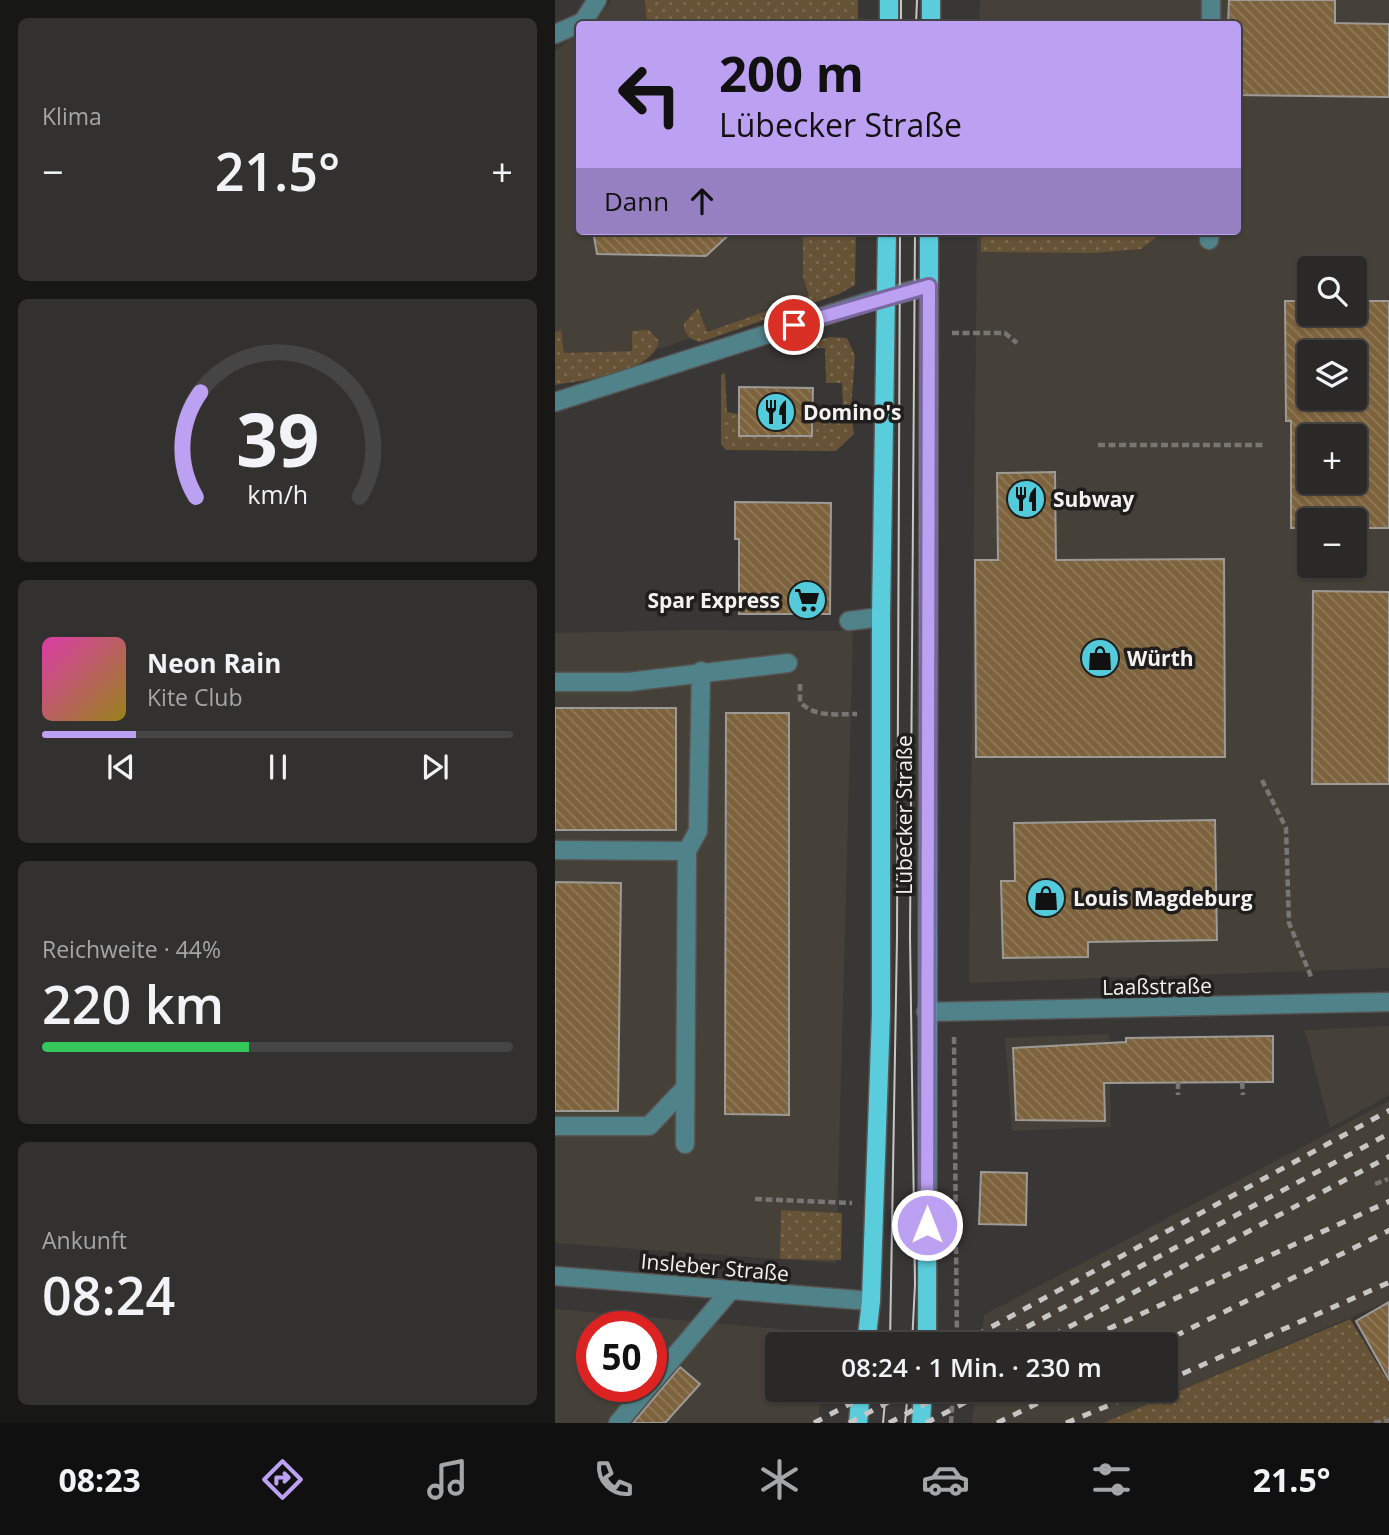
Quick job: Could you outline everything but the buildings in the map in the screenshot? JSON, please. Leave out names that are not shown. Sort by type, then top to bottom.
[{"type":"main road","points":[[889,0],[889,21]]},
{"type":"main road","points":[[931,0],[931,21]]},
{"type":"main road","name":"Lübecker Straße","points":[[867,1332],[871,1301],[881,1014],[881,617],[887,235]]},
{"type":"main road","name":"Lübecker Straße","points":[[927,1332],[929,235]]},
{"type":"main road","points":[[858,1423],[860,1402]]},
{"type":"main road","points":[[921,1423],[922,1402]]},
{"type":"street","points":[[584,21],[597,0]]},
{"type":"street","points":[[1211,0],[1211,21]]},
{"type":"street","points":[[555,34],[576,25]]},
{"type":"street","points":[[555,402],[886,296],[929,286]]},
{"type":"street","points":[[849,621],[881,617]]},
{"type":"street","points":[[555,682],[628,682],[701,671],[788,663]]},
{"type":"street","points":[[685,1144],[687,851],[698,831],[701,671]]},
{"type":"street","points":[[555,850],[687,851]]},
{"type":"street","name":"Laaßstraße","points":[[926,1012],[1389,1002]]},
{"type":"street","points":[[555,1126],[649,1126],[685,1087]]},
{"type":"street","name":"Insleber Straße","points":[[555,1276],[871,1301]]},
{"type":"street","points":[[667,1365],[730,1291]]},
{"type":"street","points":[[618,1423],[636,1402]]},
{"type":"path","points":[[948,333],[1005,333],[1017,343]]},
{"type":"path","points":[[1098,445],[1264,445]]},
{"type":"path","points":[[788,663],[800,663],[800,702],[810,711],[825,715],[859,714]]},
{"type":"path","points":[[1262,780],[1287,828],[1289,923],[1313,980]]},
{"type":"path","points":[[956,1051],[956,1332]]},
{"type":"path","points":[[1178,1082],[1178,1095]]},
{"type":"path","points":[[1242,1082],[1243,1094]]},
{"type":"path","points":[[1375,1184],[1388,1179]]},
{"type":"path","points":[[755,1199],[853,1203]]},
{"type":"path","points":[[951,1423],[952,1402]]},
{"type":"path","points":[[1374,1423],[1389,1420]]},
{"type":"shaded area","points":[[611,0],[840,0],[839,21],[593,21]]},
{"type":"shaded area","points":[[645,0],[858,0],[858,21],[647,21]]},
{"type":"shaded area","points":[[980,0],[1389,0],[1389,968],[969,983],[977,235],[1241,235],[1241,21],[979,21]]},
{"type":"shaded area","points":[[576,34],[576,235],[835,235],[834,290],[656,350],[555,354],[555,51]]},
{"type":"shaded area","points":[[803,235],[856,235],[855,285],[839,294],[701,342],[688,336],[685,330],[684,323],[698,308],[707,332],[809,296],[803,276]]},
{"type":"shaded area","points":[[981,235],[1159,235],[1141,249],[1095,253],[981,252]]},
{"type":"shaded area","points":[[561,330],[564,353],[632,351],[632,331],[649,330],[659,341],[654,352],[630,368],[598,378],[555,385],[555,332]]},
{"type":"shaded area","points":[[829,337],[847,338],[855,356],[851,409],[843,408],[842,383],[826,383],[825,348],[791,350]]},
{"type":"shaded area","points":[[725,373],[727,412],[738,414],[739,436],[812,436],[815,419],[815,422],[852,421],[854,434],[836,451],[726,450],[721,444],[721,375]]},
{"type":"shaded area","points":[[688,630],[853,631],[836,1263],[555,1243],[555,633]]},
{"type":"shaded area","points":[[1389,1026],[1389,1095],[1330,1128],[1305,1030]]},
{"type":"shaded area","points":[[1109,1034],[1111,1127],[1012,1131],[1005,1038]]},
{"type":"shaded area","points":[[1389,1101],[1389,1301],[1178,1391],[1178,1332],[982,1332],[984,1315]]},
{"type":"shaded area","points":[[781,1210],[842,1213],[841,1260],[780,1259]]},
{"type":"shaded area","points":[[555,1309],[578,1311],[576,1402],[667,1402],[667,1319],[815,1332],[765,1332],[765,1402],[820,1402],[818,1423],[555,1423]]},
{"type":"shaded area","points":[[1350,1319],[1389,1383],[1389,1423],[1103,1423],[1153,1402],[1178,1402],[1178,1391]]},
{"type":"shaded area","points":[[975,1402],[1152,1402],[1103,1423],[972,1423]]},
{"type":"tram line","points":[[901,0],[901,21]]},
{"type":"tram line","points":[[916,21],[917,0]]},
{"type":"tram line","points":[[890,1332],[897,937],[900,235]]},
{"type":"tram line","points":[[913,1332],[915,1284],[910,937],[915,235]]},
{"type":"tram line","points":[[883,1423],[885,1402]]},
{"type":"tram line","points":[[905,1423],[907,1402]]},
{"type":"railway","points":[[982,1332],[1390,1110]]},
{"type":"railway","points":[[1017,1332],[1390,1133]]},
{"type":"railway","points":[[1060,1332],[1390,1156]]},
{"type":"railway","points":[[1101,1332],[1390,1201]]},
{"type":"railway","points":[[1178,1335],[1390,1230]]},
{"type":"railway","points":[[1178,1376],[1390,1282]]},
{"type":"railway","points":[[814,1423],[853,1402]]},
{"type":"railway","points":[[849,1423],[888,1402]]},
{"type":"railway","points":[[889,1423],[928,1402]]},
{"type":"railway","points":[[926,1423],[966,1402]]},
{"type":"railway","points":[[997,1423],[1040,1402]]},
{"type":"railway","points":[[1066,1423],[1117,1402]]},
{"type":"place","name":"Domino's","points":[[776,412]]},
{"type":"place","name":"Subway","points":[[1026,499]]},
{"type":"place","name":"Spar Express","points":[[807,600]]},
{"type":"place","name":"Würth","points":[[1100,658]]},
{"type":"place","name":"Louis Magdeburg","points":[[1046,898]]},
{"type":"route","points":[[794,325],[886,296],[929,286],[927,1225]]}]
